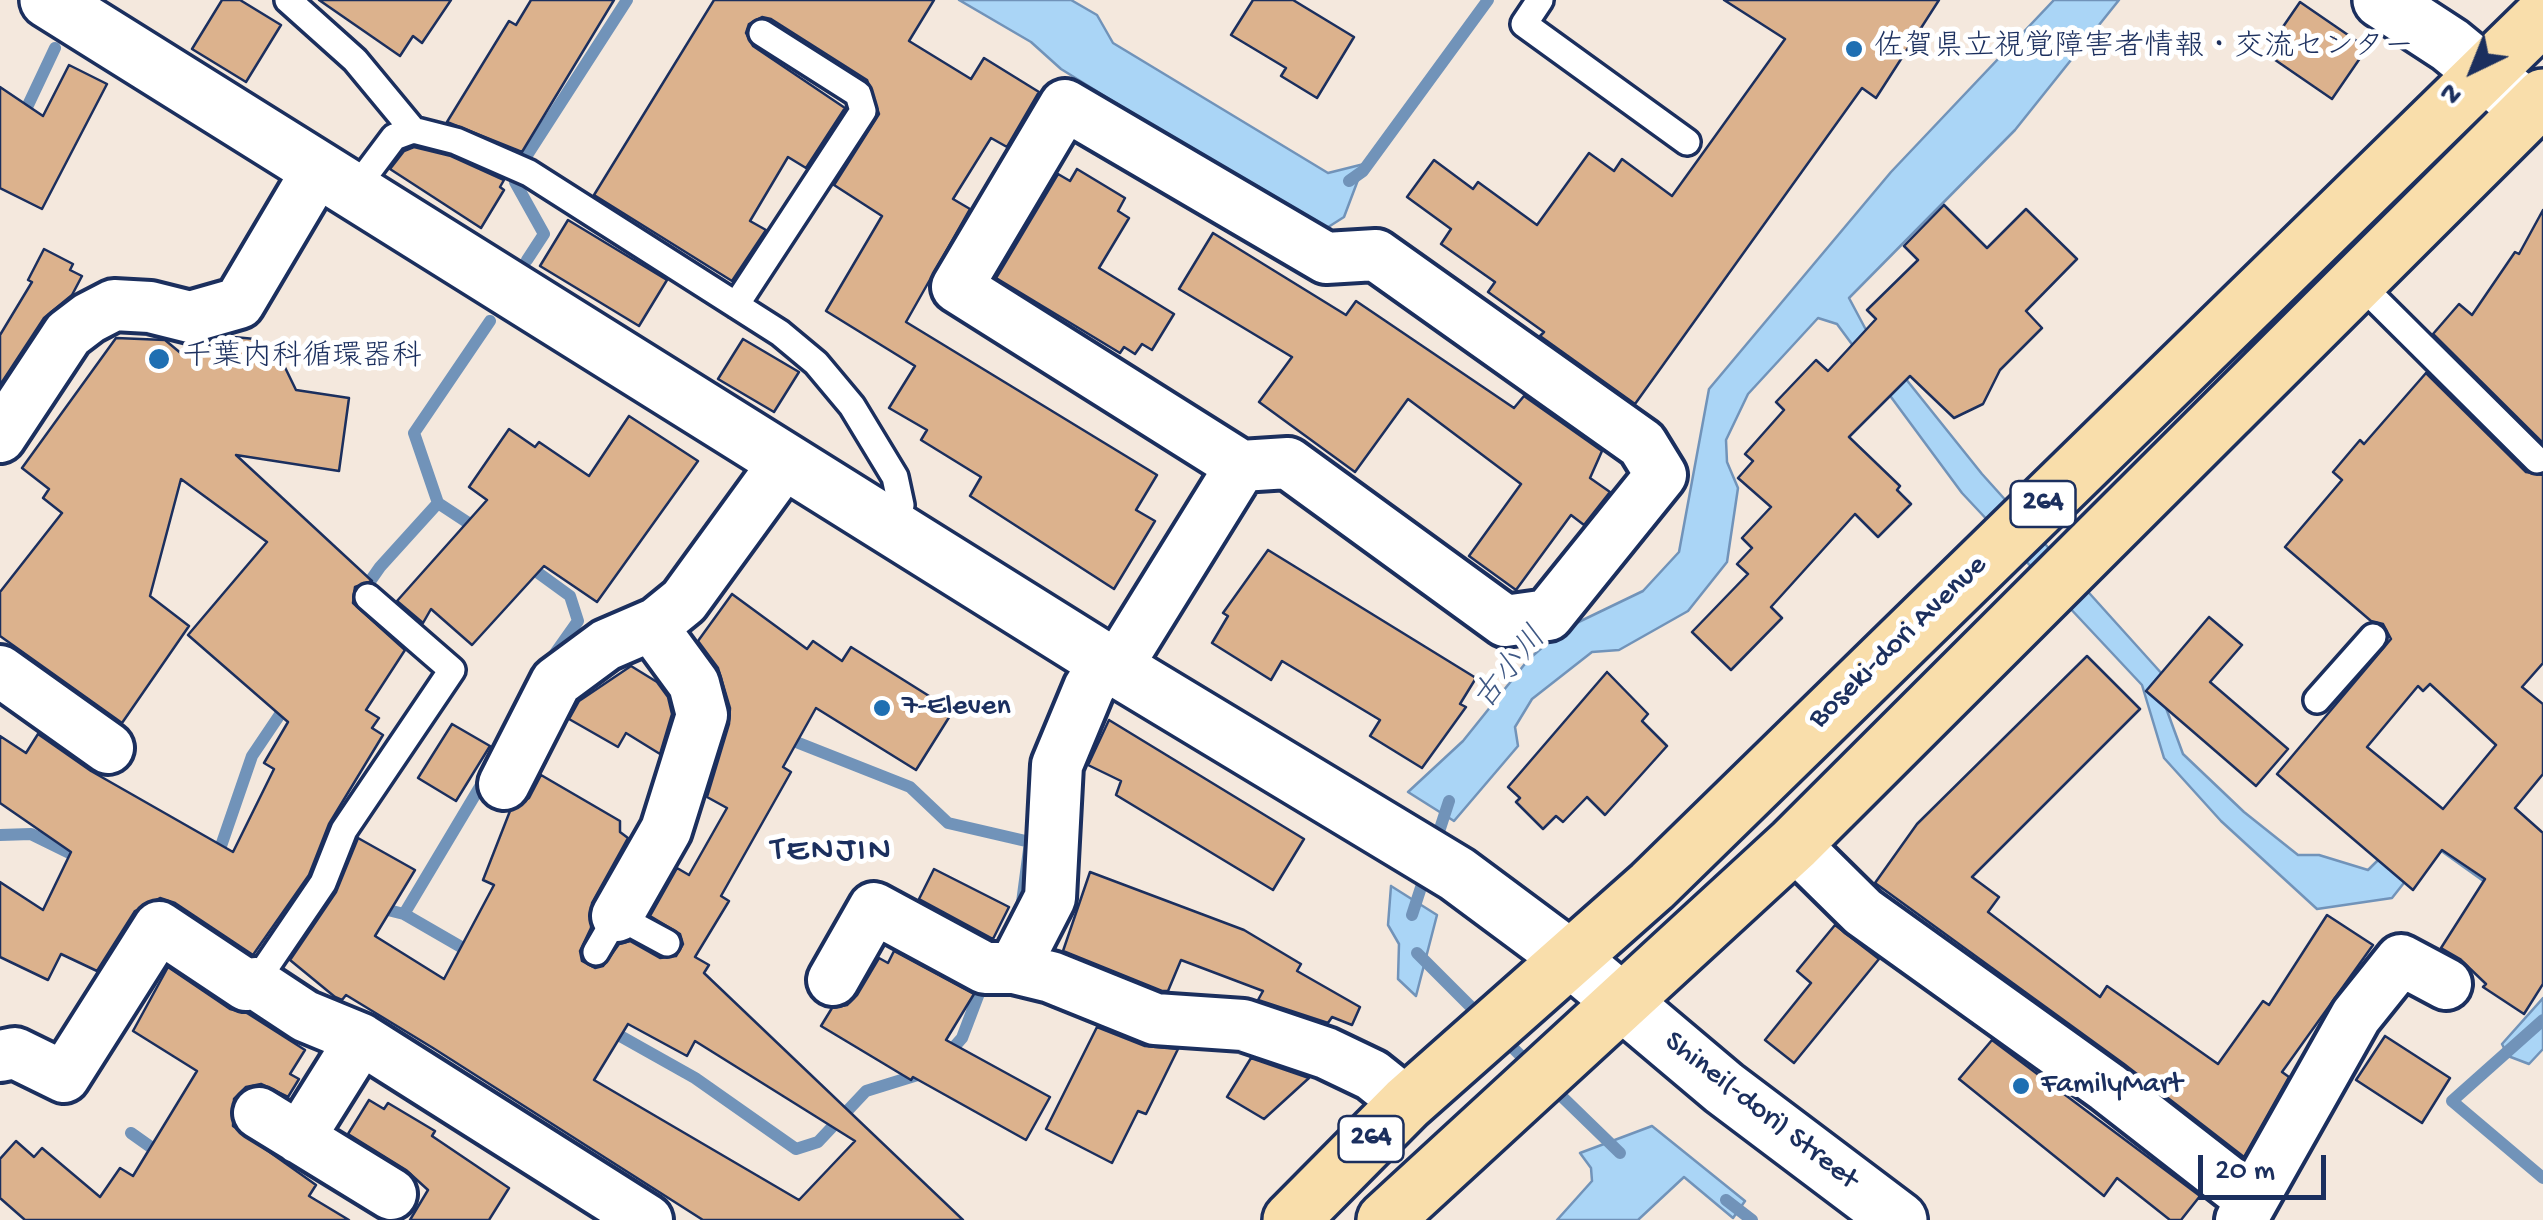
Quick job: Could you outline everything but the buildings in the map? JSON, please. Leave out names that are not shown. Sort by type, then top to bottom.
[{"type":"highway","name":"Boseki-dori Avenue","points":[[1291,1220],[1408,1103],[1652,886],[2543,16]]},
{"type":"highway","name":"264","points":[[1385,1220],[1794,844],[2358,282],[2539,110]]},
{"type":"street","name":"Shinei(-dori) Street","points":[[48,0],[785,462],[1457,874],[1554,973],[1606,1017],[1724,1088],[1899,1220]]},
{"type":"street","points":[[2381,0],[2539,110]]},
{"type":"street","points":[[1065,104],[1326,258],[1376,255],[1642,444],[1661,475],[1548,615],[1505,620],[1288,464],[1240,466],[957,287],[1065,104]]},
{"type":"street","points":[[0,438],[68,334],[114,305],[150,307],[190,317],[239,303],[334,182]]},
{"type":"street","points":[[504,784],[556,682],[606,645],[657,623],[684,601],[785,462]]},
{"type":"street","points":[[998,969],[1050,898],[1057,765],[1090,688],[1111,664],[1240,466]]},
{"type":"street","points":[[607,934],[666,830],[702,716],[694,684],[664,642],[657,623]]},
{"type":"street","points":[[0,670],[108,748]]},
{"type":"street","points":[[1794,844],[1863,912],[2107,1087],[2246,1210],[2356,1016],[2401,960],[2446,984]]},
{"type":"street","points":[[833,980],[874,908],[998,969],[1051,977],[1155,1019],[1216,1022],[1260,1030],[1372,1075],[1408,1103]]},
{"type":"street","points":[[0,1056],[15,1053],[64,1077],[159,927],[246,985],[254,983],[305,1016],[361,1039],[647,1220]]},
{"type":"street","points":[[361,1039],[279,1126],[391,1194]]},
{"type":"lane","points":[[288,0],[355,60],[413,130]]},
{"type":"lane","points":[[1540,0],[1524,24],[1687,142]]},
{"type":"lane","points":[[736,305],[863,110],[858,94],[762,33]]},
{"type":"lane","points":[[334,182],[394,136],[413,130],[456,141],[520,170],[736,305],[816,363],[852,406],[895,476],[901,505],[895,530]]},
{"type":"lane","points":[[2358,282],[2537,460]]},
{"type":"lane","points":[[254,983],[316,892],[344,830],[452,670],[368,597]]},
{"type":"lane","points":[[2317,700],[2373,637]]},
{"type":"lane","points":[[607,934],[667,943]]},
{"type":"water","points":[[959,0],[1071,0],[1097,15],[1113,43],[1328,173],[1364,164],[1344,217],[1322,231],[1061,69],[1031,42]]},
{"type":"water","points":[[2054,0],[2119,0],[2015,130],[1849,298],[1865,328],[1982,474],[2163,675],[2166,708],[2183,754],[2244,812],[2298,855],[2319,855],[2368,870],[2434,805],[2496,890],[2440,850],[2430,850],[2392,898],[2317,909],[2221,821],[2164,758],[2142,685],[1962,493],[1837,324],[1818,318],[1748,394],[1726,440],[1727,462],[1738,488],[1727,562],[1688,611],[1619,650],[1592,652],[1532,699],[1515,727],[1518,746],[1454,821],[1408,792],[1463,741],[1528,660],[1562,630],[1643,591],[1679,552],[1709,389],[1891,172]]},
{"type":"water","points":[[1391,886],[1437,915],[1416,996],[1398,979],[1399,944],[1388,925]]},
{"type":"water","points":[[2543,998],[2543,1049],[2529,1064],[2508,1056],[2502,1044]]},
{"type":"water","points":[[1652,1126],[1745,1201],[1733,1218],[1684,1177],[1638,1220],[1557,1220],[1592,1181],[1591,1168],[1580,1153]]},
{"type":"waterway","points":[[527,260],[544,234],[515,182],[522,163],[627,0]]},
{"type":"waterway","points":[[1349,181],[1363,171],[1488,0]]},
{"type":"waterway","points":[[21,120],[55,48]]},
{"type":"waterway","points":[[345,617],[380,567],[438,503],[414,433],[490,321]]},
{"type":"waterway","points":[[438,503],[482,532]]},
{"type":"waterway","points":[[526,564],[570,596],[578,621],[549,662]]},
{"type":"waterway","points":[[213,856],[221,846],[252,756],[287,704]]},
{"type":"waterway","points":[[786,738],[910,787],[948,823],[1030,842],[1021,910]]},
{"type":"waterway","points":[[404,914],[487,775]]},
{"type":"waterway","name":"古小川","points":[[1435,844],[1449,801]]},
{"type":"waterway","points":[[0,835],[31,834],[86,861]]},
{"type":"waterway","name":"古小川","points":[[1412,915],[1426,872]]},
{"type":"waterway","points":[[149,892],[173,904],[185,890]]},
{"type":"waterway","points":[[376,907],[404,914],[475,955]]},
{"type":"waterway","name":"古小川","points":[[1417,953],[1484,1020]]},
{"type":"waterway","points":[[947,1055],[962,1038],[984,980]]},
{"type":"waterway","points":[[2543,1020],[2452,1101],[2543,1178]]},
{"type":"waterway","points":[[606,1028],[695,1078],[796,1149],[818,1142],[866,1091],[924,1073]]},
{"type":"waterway","name":"古小川","points":[[1502,1037],[1534,1069]]},
{"type":"waterway","name":"古小川","points":[[1552,1087],[1620,1153]]},
{"type":"waterway","points":[[131,1133],[162,1155]]},
{"type":"waterway","points":[[1726,1200],[1752,1220]]},
{"type":"place","name":"佐賀県立視覚障害者情報・交流センター","points":[[1854,49]]},
{"type":"place","name":"千葉内科循環器科","points":[[159,359]]},
{"type":"place","name":"7-Eleven","points":[[882,708]]},
{"type":"place","name":"FamilyMart","points":[[2021,1086]]},
{"type":"district","name":"TENJIN","points":[[832,853]]}]
